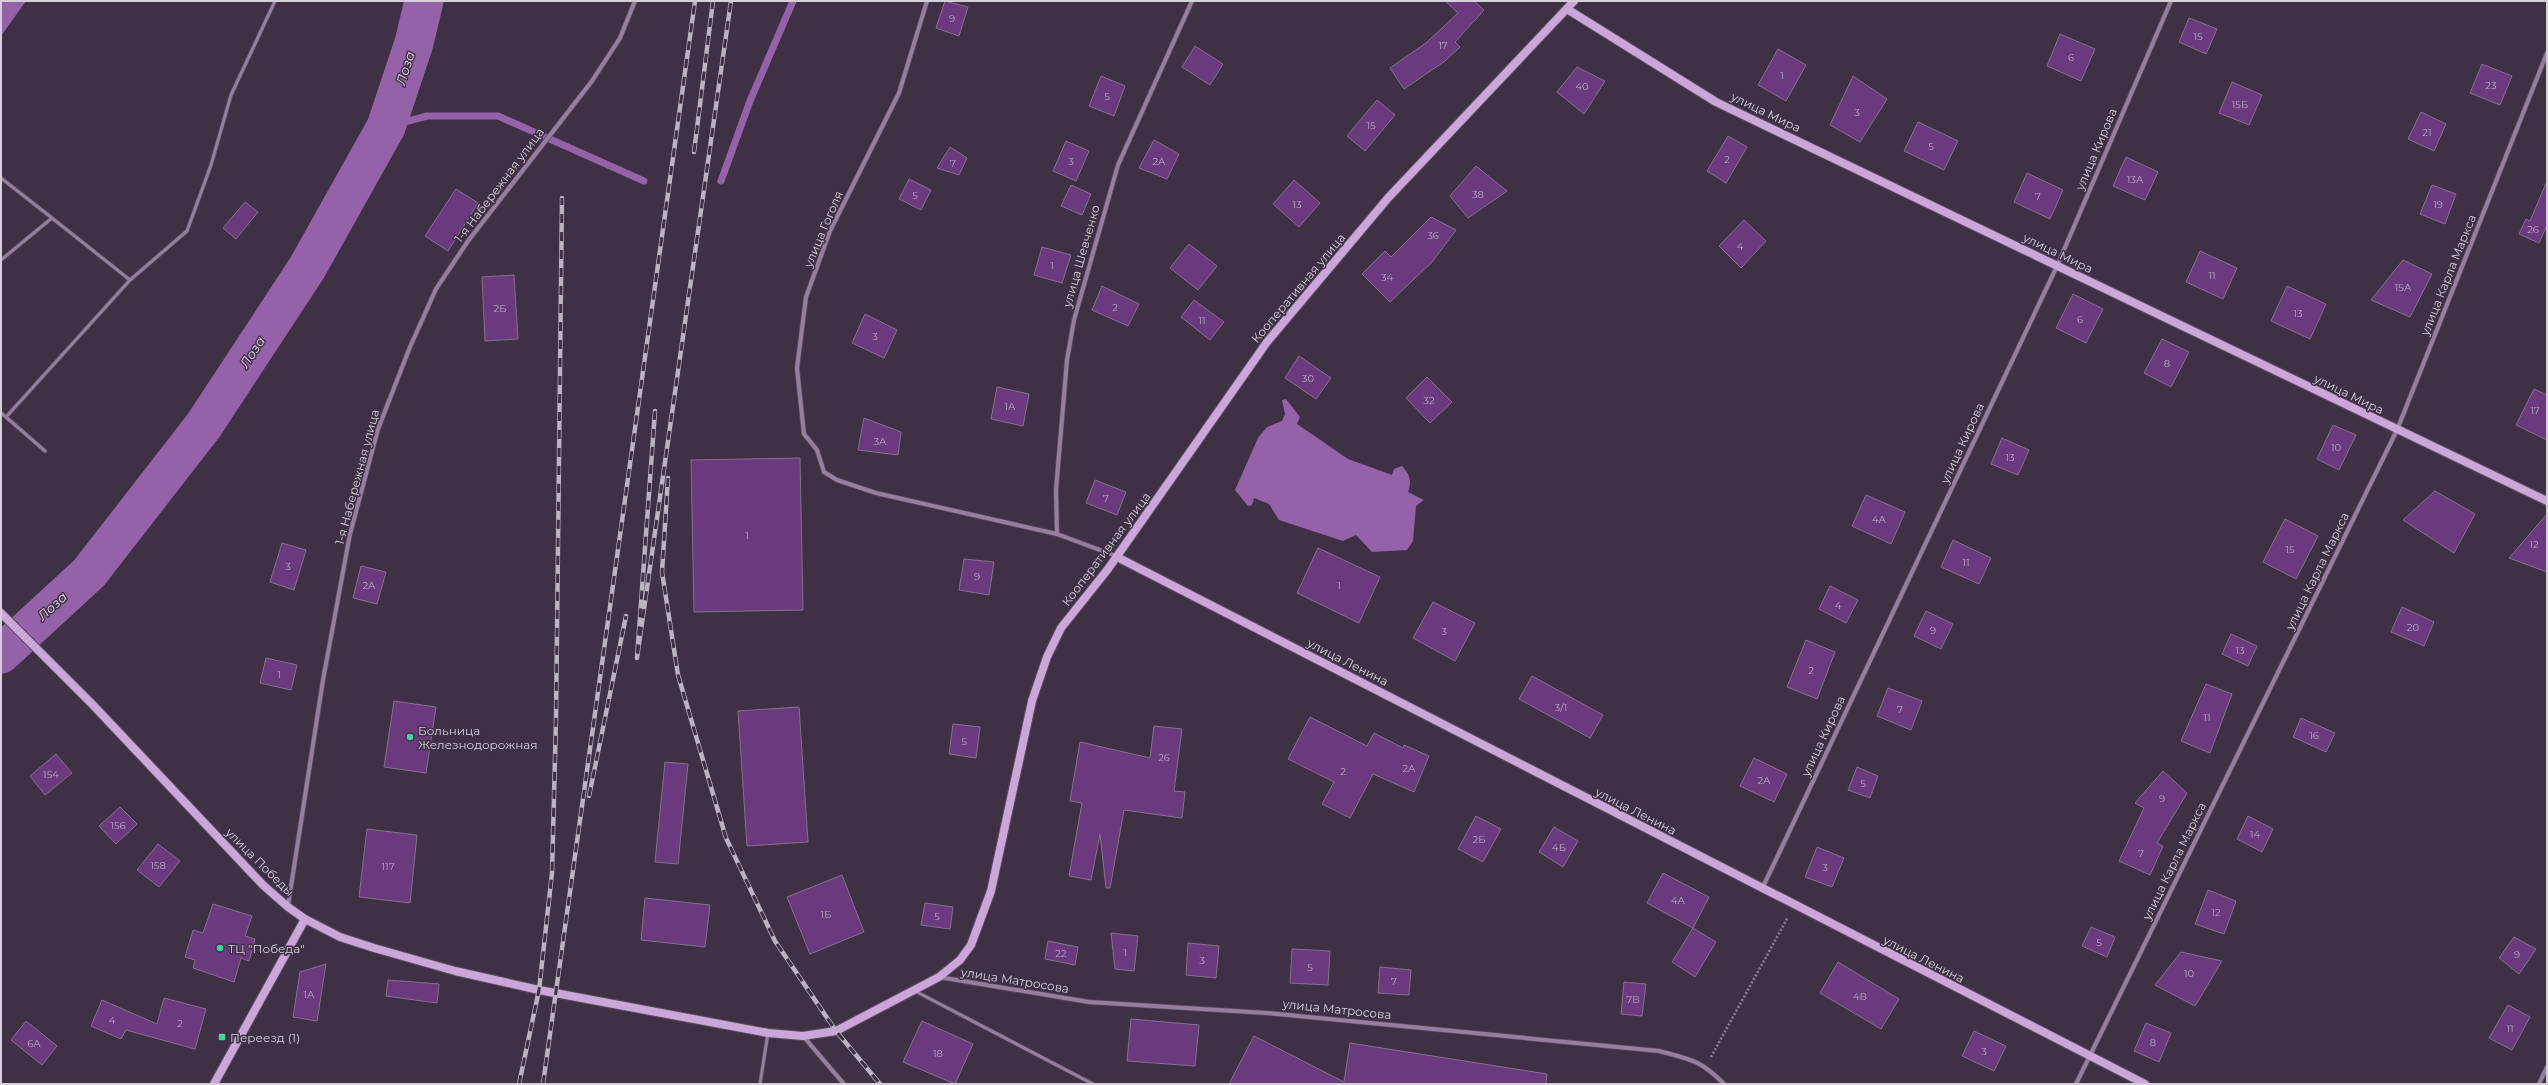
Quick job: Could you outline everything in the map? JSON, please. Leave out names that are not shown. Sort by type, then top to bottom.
[{"type":"street","name":"1-я Набережная улица","points":[[288,907],[323,680],[349,542],[380,422],[410,347],[436,290],[468,241],[592,80],[620,38],[635,1]]},
{"type":"street","name":"улица Гоголя","points":[[927,1],[899,93],[830,231],[806,297],[797,368],[804,434],[817,450],[824,472],[837,480],[876,493],[1057,534]]},
{"type":"street","name":"улица Шевченко","points":[[1057,534],[1057,482],[1067,360],[1076,313],[1118,165],[1192,1]]},
{"type":"street","name":"Кооперативная улица","points":[[455,971],[539,990],[699,1018],[768,1033],[803,1036],[836,1030],[915,991],[939,977],[960,960],[971,945],[991,891],[1032,701],[1047,657],[1061,628],[1117,557],[1267,342],[1388,198],[1574,1]]},
{"type":"street","name":"улица Кирова","points":[[1762,889],[2057,266],[2171,1]]},
{"type":"street","name":"улица Мира","points":[[1567,9],[1716,102],[2547,501]]},
{"type":"street","name":"улица Карла Маркса","points":[[2076,1084],[2397,430],[2547,53]]},
{"type":"street","points":[[1057,534],[1117,557]]},
{"type":"street","name":"улица Ленина","points":[[1117,557],[2088,1057],[2145,1084]]},
{"type":"street","name":"улица Победы","points":[[1,613],[92,704],[258,879],[288,907],[305,919],[340,936],[455,971]]},
{"type":"street","points":[[214,1084],[305,919]]},
{"type":"street","name":"улица Матросова","points":[[939,977],[1089,1002],[1267,1013],[1659,1051],[1692,1060],[1706,1066],[1724,1084]]},
{"type":"street","points":[[803,1036],[844,1084]]},
{"type":"street","points":[[2539,1084],[2547,1067]]},
{"type":"lane","points":[[6,417],[130,280],[187,231],[211,165],[230,95],[275,1]]},
{"type":"lane","points":[[1,178],[130,280]]},
{"type":"lane","points":[[1,260],[52,218]]},
{"type":"lane","points":[[1,413],[45,451]]},
{"type":"lane","points":[[915,991],[1093,1084]]},
{"type":"lane","points":[[760,1084],[768,1033]]},
{"type":"path","points":[[1706,1066],[1794,906]]},
{"type":"shaded area","points":[[1,1],[26,1],[1,36]]},
{"type":"shaded area","points":[[1286,399],[1300,417],[1297,424],[1348,459],[1392,475],[1394,469],[1402,466],[1405,469],[1410,481],[1408,492],[1424,500],[1416,506],[1413,541],[1407,550],[1372,552],[1356,535],[1343,541],[1279,520],[1269,504],[1254,498],[1252,505],[1248,506],[1235,490],[1258,438],[1267,427],[1282,421],[1285,414],[1282,400]]},
{"type":"building","points":[[945,1],[968,7],[959,36],[936,28]]},
{"type":"building","points":[[1445,1],[1474,1],[1484,10],[1455,42],[1460,47],[1445,61],[1404,89],[1390,68],[1426,43],[1458,13]]},
{"type":"building","points":[[2189,18],[2217,29],[2206,54],[2179,42]]},
{"type":"building","points":[[2060,34],[2095,49],[2081,81],[2047,66]]},
{"type":"building","points":[[1195,46],[1223,64],[1210,85],[1182,67]]},
{"type":"building","points":[[1778,49],[1806,65],[1786,101],[1758,85]]},
{"type":"building","points":[[2482,64],[2512,76],[2500,105],[2470,93]]},
{"type":"building","points":[[1577,67],[1605,81],[1584,114],[1557,92]]},
{"type":"building","points":[[1101,76],[1125,86],[1114,116],[1089,106]]},
{"type":"building","points":[[1853,76],[1887,99],[1860,142],[1830,125]]},
{"type":"building","points":[[2232,82],[2262,95],[2249,125],[2219,113]]},
{"type":"building","points":[[1377,100],[1395,115],[1365,151],[1347,136]]},
{"type":"building","points":[[2421,112],[2446,124],[2434,151],[2408,139]]},
{"type":"building","points":[[1918,122],[1958,141],[1944,170],[1904,151]]},
{"type":"building","points":[[1728,136],[1747,147],[1726,183],[1707,171]]},
{"type":"building","points":[[1154,140],[1179,154],[1167,179],[1139,168]]},
{"type":"building","points":[[1066,141],[1089,151],[1076,181],[1053,171]]},
{"type":"building","points":[[950,147],[967,158],[959,175],[937,168]]},
{"type":"building","points":[[2126,157],[2158,172],[2145,200],[2113,186]]},
{"type":"building","points":[[1476,166],[1507,191],[1468,218],[1450,196]]},
{"type":"building","points":[[2027,173],[2063,190],[2050,219],[2014,202]]},
{"type":"building","points":[[909,179],[931,190],[921,210],[899,199]]},
{"type":"building","points":[[1294,180],[1320,203],[1299,227],[1273,204]]},
{"type":"building","points":[[2547,181],[2547,225],[2539,243],[2519,234],[2526,219],[2530,221]]},
{"type":"building","points":[[1071,185],[1091,194],[1082,215],[1061,206]]},
{"type":"building","points":[[2432,185],[2456,194],[2445,224],[2420,214]]},
{"type":"building","points":[[456,189],[478,203],[448,251],[425,236]]},
{"type":"building","points":[[245,202],[258,212],[236,239],[223,228]]},
{"type":"building","points":[[1431,217],[1456,230],[1432,262],[1390,302],[1362,274],[1385,251],[1391,257]]},
{"type":"building","points":[[1744,220],[1766,241],[1741,268],[1719,246]]},
{"type":"building","points":[[1189,244],[1217,266],[1198,290],[1170,268]]},
{"type":"building","points":[[1042,247],[1071,255],[1062,283],[1034,275]]},
{"type":"building","points":[[2200,251],[2237,268],[2223,299],[2186,282]]},
{"type":"building","points":[[2403,260],[2432,274],[2410,317],[2371,300]]},
{"type":"building","points":[[514,275],[518,339],[485,341],[482,277]]},
{"type":"building","points":[[1102,286],[1139,304],[1128,326],[1092,310]]},
{"type":"building","points":[[2287,286],[2326,304],[2310,339],[2271,321]]},
{"type":"building","points":[[2073,294],[2103,309],[2086,343],[2056,328]]},
{"type":"building","points":[[1194,300],[1224,322],[1210,340],[1181,317]]},
{"type":"building","points":[[865,314],[897,330],[884,358],[852,343]]},
{"type":"building","points":[[2162,339],[2189,352],[2171,387],[2144,373]]},
{"type":"building","points":[[1299,356],[1331,378],[1316,399],[1285,378]]},
{"type":"building","points":[[1427,377],[1452,402],[1430,423],[1406,398]]},
{"type":"building","points":[[997,387],[1029,394],[1023,426],[991,419]]},
{"type":"building","points":[[2534,389],[2547,395],[2547,440],[2516,425]]},
{"type":"building","points":[[864,418],[901,432],[898,455],[858,450]]},
{"type":"building","points":[[2333,425],[2356,435],[2339,470],[2317,459]]},
{"type":"building","points":[[2002,438],[2029,450],[2018,475],[1991,464]]},
{"type":"building","points":[[800,458],[803,610],[694,612],[691,460]]},
{"type":"building","points":[[1095,480],[1126,492],[1117,515],[1086,503]]},
{"type":"building","points":[[2435,491],[2475,514],[2454,553],[2403,520]]},
{"type":"building","points":[[1866,495],[1905,512],[1891,544],[1852,526]]},
{"type":"building","points":[[2547,514],[2547,572],[2509,558]]},
{"type":"building","points":[[2285,519],[2318,536],[2296,579],[2263,562]]},
{"type":"building","points":[[1953,540],[1991,558],[1979,584],[1941,567]]},
{"type":"building","points":[[282,543],[306,550],[294,590],[270,582]]},
{"type":"building","points":[[1318,548],[1380,577],[1359,623],[1297,593]]},
{"type":"building","points":[[964,559],[994,562],[989,595],[959,590]]},
{"type":"building","points":[[361,566],[386,572],[377,604],[353,598]]},
{"type":"building","points":[[1830,586],[1858,600],[1846,623],[1819,609]]},
{"type":"building","points":[[1433,602],[1475,623],[1455,661],[1413,638]]},
{"type":"building","points":[[2402,607],[2434,622],[2424,646],[2391,632]]},
{"type":"building","points":[[1926,611],[1953,624],[1941,649],[1914,636]]},
{"type":"building","points":[[2231,634],[2257,646],[2248,666],[2222,654]]},
{"type":"building","points":[[1806,640],[1835,652],[1817,699],[1787,687]]},
{"type":"building","points":[[266,658],[297,665],[291,690],[260,683]]},
{"type":"building","points":[[1532,676],[1603,715],[1590,738],[1519,699]]},
{"type":"building","points":[[2206,684],[2232,694],[2210,753],[2181,741]]},
{"type":"building","points":[[1888,688],[1922,701],[1911,730],[1877,716]]},
{"type":"building","name":"Больница Железнодорожная","points":[[394,701],[436,707],[426,773],[384,767]]},
{"type":"building","points":[[799,707],[808,842],[747,846],[738,711]]},
{"type":"building","points":[[1310,717],[1367,746],[1374,733],[1403,748],[1404,745],[1429,756],[1414,792],[1373,774],[1350,818],[1322,804],[1334,782],[1288,759]]},
{"type":"building","points":[[2301,718],[2335,733],[2326,752],[2293,737]]},
{"type":"building","points":[[953,724],[980,727],[976,758],[949,754]]},
{"type":"building","points":[[1154,726],[1182,729],[1174,791],[1185,792],[1182,818],[1124,810],[1110,888],[1106,888],[1100,834],[1091,880],[1069,876],[1082,803],[1070,801],[1080,742],[1150,758]]},
{"type":"building","points":[[56,754],[72,773],[45,795],[30,776]]},
{"type":"building","points":[[1754,758],[1787,774],[1774,802],[1740,786]]},
{"type":"building","points":[[665,762],[688,764],[678,864],[655,862]]},
{"type":"building","points":[[1857,767],[1878,776],[1870,798],[1848,790]]},
{"type":"building","points":[[2163,771],[2187,793],[2157,843],[2163,846],[2150,875],[2119,861],[2144,808],[2135,803]]},
{"type":"building","points":[[120,807],[137,824],[116,844],[99,826]]},
{"type":"building","points":[[1476,816],[1501,829],[1483,862],[1458,849]]},
{"type":"building","points":[[2248,816],[2273,829],[2262,852],[2237,839]]},
{"type":"building","points":[[1554,827],[1578,841],[1563,867],[1539,852]]},
{"type":"building","points":[[367,829],[417,835],[410,903],[359,897]]},
{"type":"building","points":[[158,844],[180,861],[159,887],[137,870]]},
{"type":"building","points":[[1817,847],[1844,858],[1832,887],[1805,877]]},
{"type":"building","points":[[1663,873],[1709,897],[1693,928],[1647,903]]},
{"type":"building","points":[[842,875],[864,932],[810,954],[787,897]]},
{"type":"building","points":[[2208,890],[2236,901],[2224,934],[2195,924]]},
{"type":"building","points":[[645,898],[710,905],[705,947],[641,940]]},
{"type":"building","points":[[925,903],[953,907],[950,929],[921,925]]},
{"type":"building","name":"ТЦ \"Победа\"","points":[[213,904],[252,916],[245,936],[255,939],[249,961],[241,958],[234,982],[193,968],[195,960],[185,957],[193,930],[203,933]]},
{"type":"building","points":[[2091,927],[2115,937],[2107,957],[2082,946]]},
{"type":"building","points":[[1693,928],[1716,942],[1695,977],[1672,962]]},
{"type":"building","points":[[1111,933],[1138,936],[1134,971],[1115,969]]},
{"type":"building","points":[[2514,937],[2536,949],[2519,974],[2499,958]]},
{"type":"building","points":[[1048,941],[1078,947],[1075,965],[1045,959]]},
{"type":"building","points":[[1188,943],[1219,946],[1216,978],[1186,975]]},
{"type":"building","points":[[1292,949],[1330,951],[1328,985],[1290,983]]},
{"type":"building","points":[[2181,952],[2222,961],[2195,1006],[2155,985]]},
{"type":"building","points":[[1838,962],[1899,999],[1881,1029],[1820,993]]},
{"type":"building","points":[[326,964],[317,1021],[293,1017],[300,972]]},
{"type":"building","points":[[1380,967],[1411,970],[1409,995],[1378,993]]},
{"type":"building","points":[[388,980],[439,984],[437,1003],[386,996]]},
{"type":"building","points":[[1624,982],[1646,984],[1642,1016],[1621,1014]]},
{"type":"building","points":[[164,998],[206,1009],[195,1049],[126,1030],[121,1039],[91,1026],[102,1000],[157,1024]]},
{"type":"building","points":[[2508,1005],[2530,1017],[2512,1050],[2489,1038]]},
{"type":"building","points":[[1131,1019],[1199,1025],[1195,1066],[1127,1061]]},
{"type":"building","points":[[26,1021],[57,1046],[42,1065],[11,1040]]},
{"type":"building","points":[[922,1021],[973,1044],[955,1084],[903,1062]]},
{"type":"building","points":[[2146,1023],[2171,1033],[2159,1062],[2134,1051]]},
{"type":"building","points":[[1974,1031],[2006,1046],[1994,1071],[1962,1056]]},
{"type":"building","points":[[1254,1036],[1344,1082],[1350,1043],[1547,1074],[1546,1084],[1229,1084]]},
{"type":"waterway","name":"Лоза","points":[[1,654],[89,573],[204,425],[307,268],[386,127],[414,43],[424,1]]},
{"type":"waterway","points":[[721,181],[750,101],[793,1]]},
{"type":"waterway","points":[[386,127],[427,116],[498,116],[644,181]]},
{"type":"railway","points":[[543,1084],[695,1]]},
{"type":"railway","points":[[694,152],[713,1]]},
{"type":"railway","points":[[655,411],[637,658],[731,1]]},
{"type":"railway","points":[[519,1084],[539,990],[552,873],[556,719],[562,198]]},
{"type":"railway","points":[[668,478],[662,572],[678,675],[726,838],[775,941],[836,1031],[880,1084]]},
{"type":"railway","points":[[589,796],[626,616]]},
{"type":"place","name":"Больница Железнодорожная","points":[[410,737]]},
{"type":"place","name":"ТЦ \"Победа\"","points":[[220,948]]},
{"type":"place","name":"Переезд (1)","points":[[222,1037]]}]
